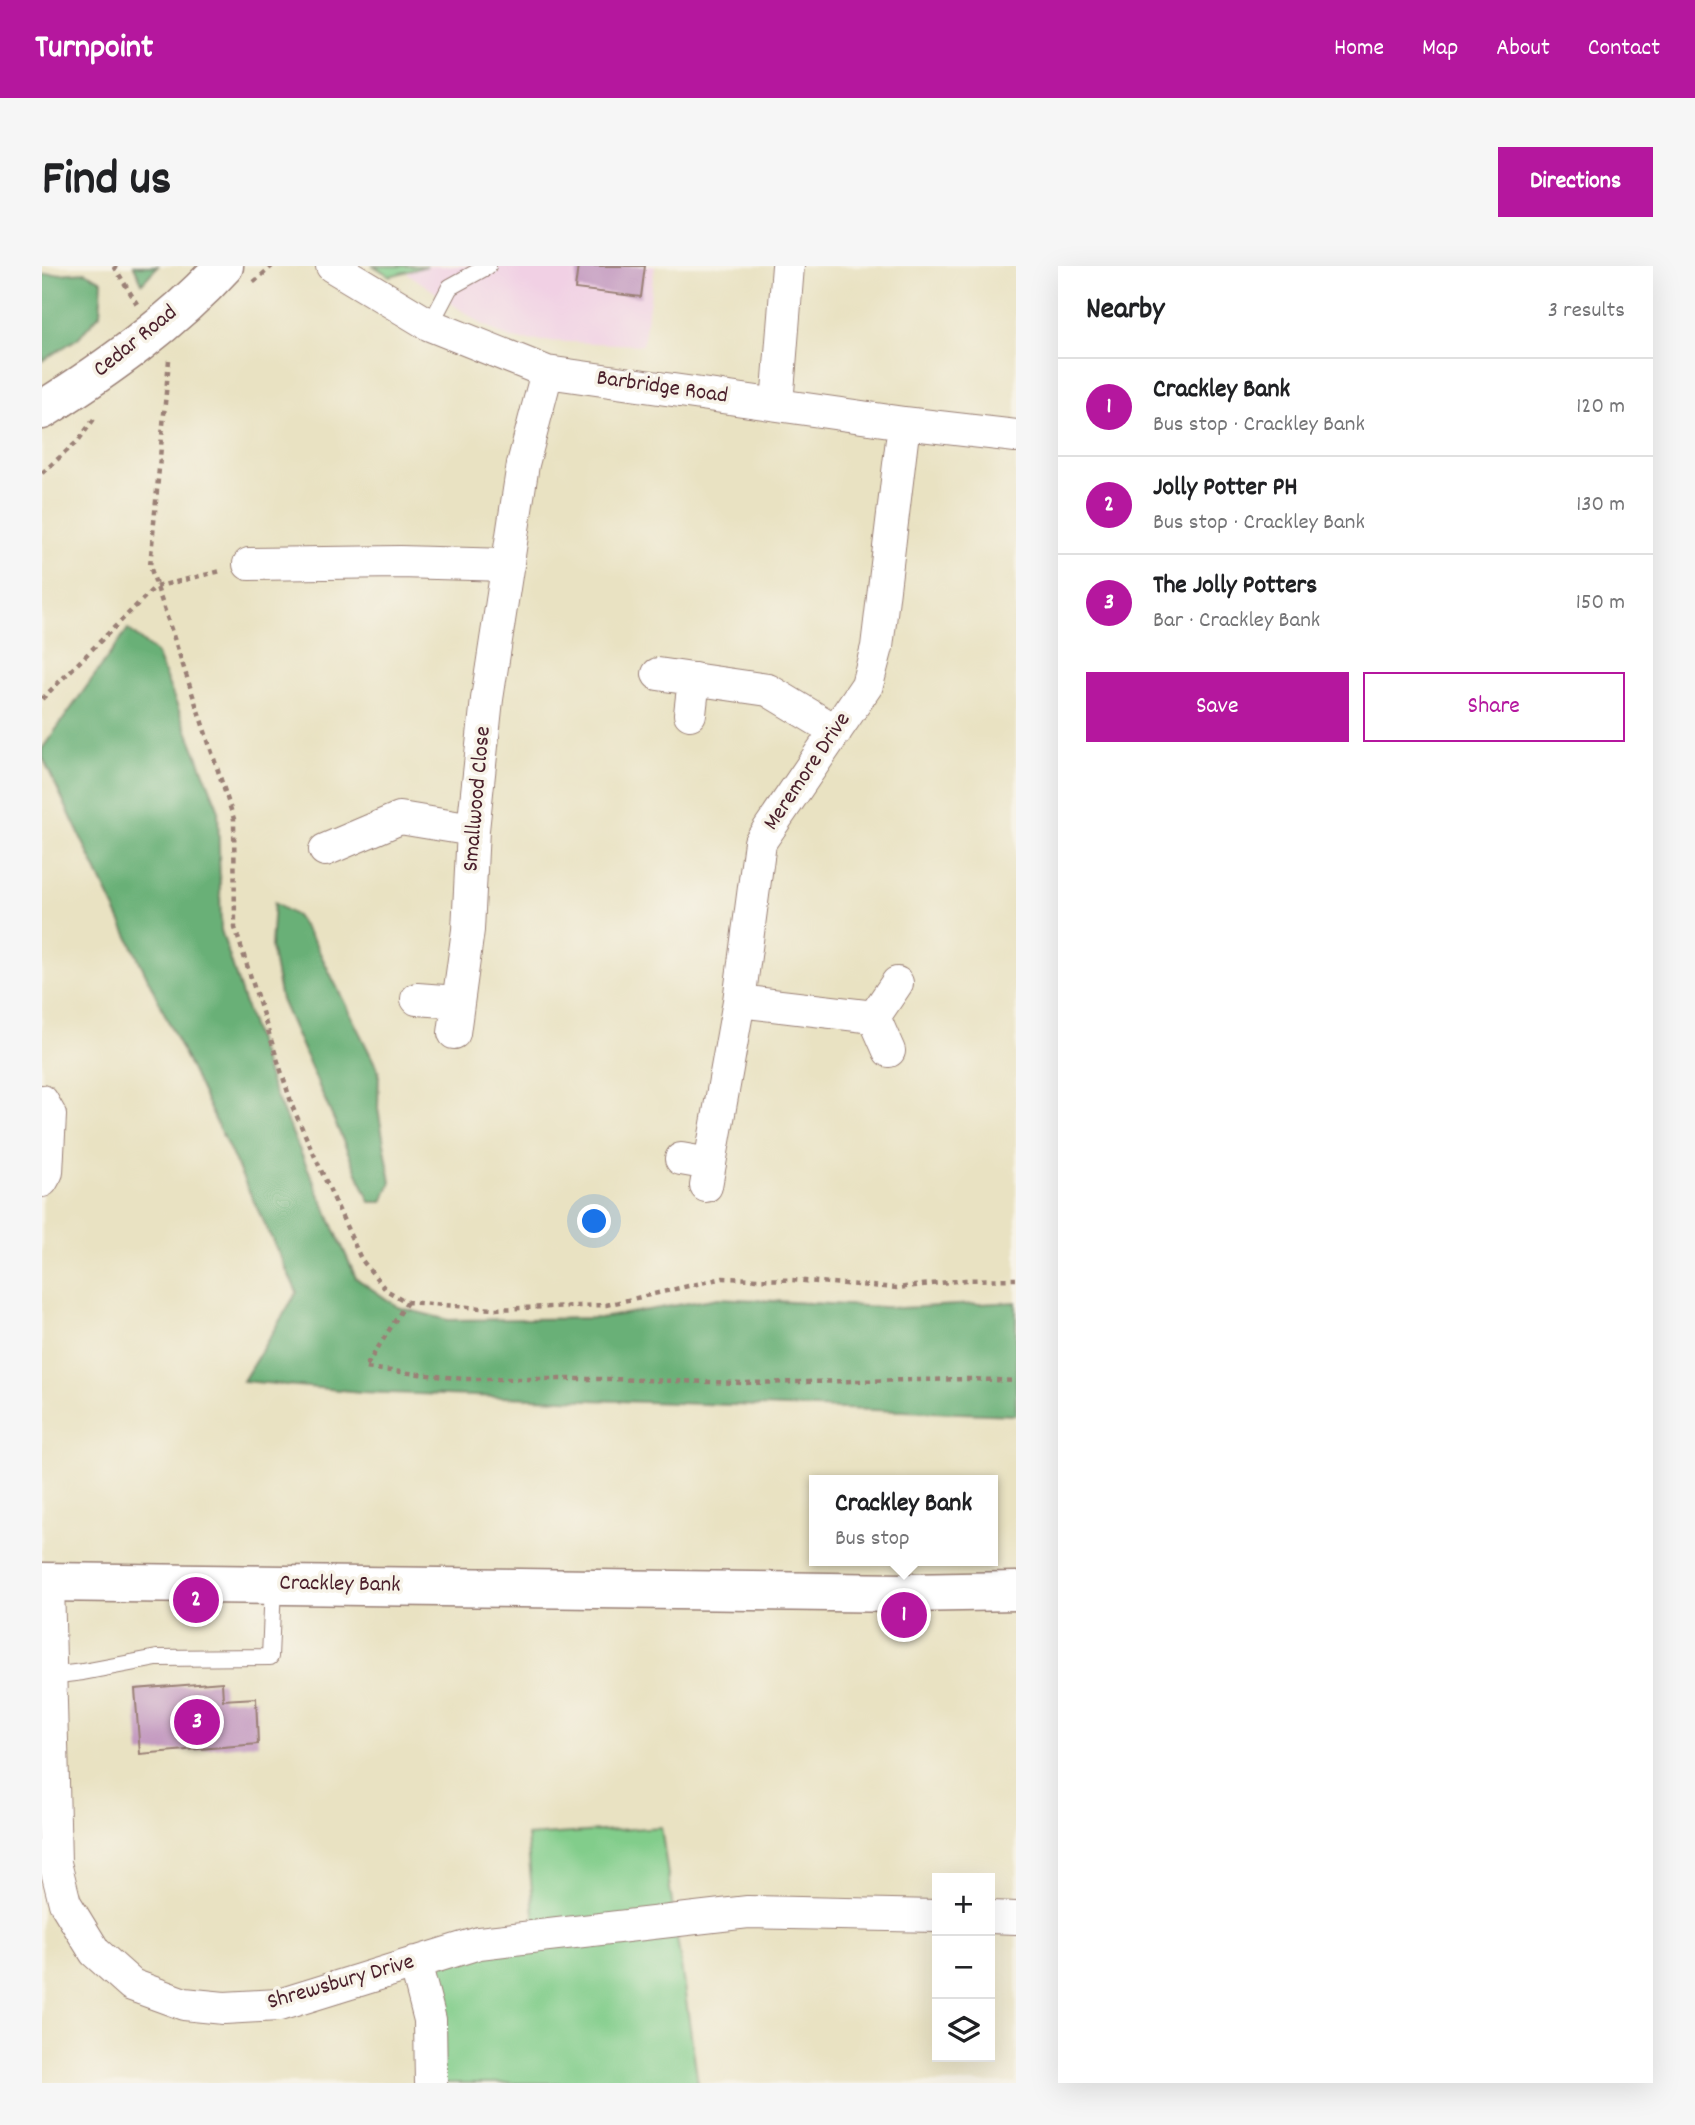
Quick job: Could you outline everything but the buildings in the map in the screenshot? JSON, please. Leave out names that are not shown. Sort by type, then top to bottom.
[{"type":"street","name":"Cedar Road","points":[[42,410],[87,382],[153,332],[224,266]]},
{"type":"street","name":"Barbridge Road","points":[[332,266],[430,325],[547,372],[904,423],[1016,436]]},
{"type":"street","points":[[777,404],[788,266]]},
{"type":"street","name":"Smallwood Close","points":[[454,1033],[468,930],[472,830],[487,699],[523,464],[547,372]]},
{"type":"street","name":"Meremore Drive","points":[[699,1170],[739,1000],[760,842],[867,685],[877,647],[904,423]]},
{"type":"street","points":[[249,564],[400,562],[508,565]]},
{"type":"street","points":[[659,674],[768,690],[836,731]]},
{"type":"street","points":[[690,714],[694,679]]},
{"type":"street","points":[[325,850],[400,818],[472,830]]},
{"type":"street","points":[[874,1017],[897,983]]},
{"type":"street","points":[[417,999],[457,1002]]},
{"type":"street","points":[[739,1000],[874,1017]]},
{"type":"street","points":[[874,1017],[889,1051]]},
{"type":"street","points":[[42,1101],[50,1115],[47,1172],[42,1181]]},
{"type":"street","name":"Crackley Bank","points":[[45,1582],[906,1593],[1016,1591]]},
{"type":"street","name":"Shrewsbury Drive","points":[[45,1582],[50,1676],[54,1908],[95,1952],[132,1985],[184,2004],[223,2008],[279,2006],[479,1943],[712,1914],[748,1912],[932,1916]]},
{"type":"street","points":[[995,1917],[1016,1918]]},
{"type":"street","points":[[415,1962],[430,2020],[430,2083]]},
{"type":"lane","points":[[430,325],[450,287],[488,266]]},
{"type":"lane","points":[[50,1676],[158,1658],[270,1657],[272,1584]]},
{"type":"path","points":[[114,266],[138,306]]},
{"type":"path","points":[[42,699],[155,587],[249,564]]},
{"type":"path","points":[[407,1302],[365,1368],[464,1379],[743,1383],[972,1379],[1016,1381]]},
{"type":"shaded area","points":[[427,266],[655,266],[643,345],[517,340],[503,335],[480,323],[407,273]]},
{"type":"green space","points":[[134,266],[158,266],[142,283]]},
{"type":"green space","points":[[374,266],[427,266],[390,276]]},
{"type":"green space","points":[[86,272],[102,281],[100,314],[78,338],[42,361],[42,275]]},
{"type":"green space","points":[[128,629],[156,653],[218,808],[221,930],[271,1085],[356,1278],[398,1307],[448,1320],[601,1318],[718,1298],[900,1308],[1016,1302],[1016,1415],[361,1392],[243,1381],[297,1292],[42,756],[42,749]]},
{"type":"green space","points":[[274,903],[296,916],[315,943],[379,1072],[378,1109],[391,1182],[383,1202],[370,1202],[281,1000],[271,947]]},
{"type":"green space","points":[[661,1827],[698,2083],[431,2083],[415,1962],[536,1936],[527,1836]]},
{"type":"place","name":"Jolly Potter PH","points":[[196,1600]]},
{"type":"place","name":"Crackley Bank","points":[[904,1615]]},
{"type":"place","name":"The Jolly Potters","points":[[197,1722]]}]
